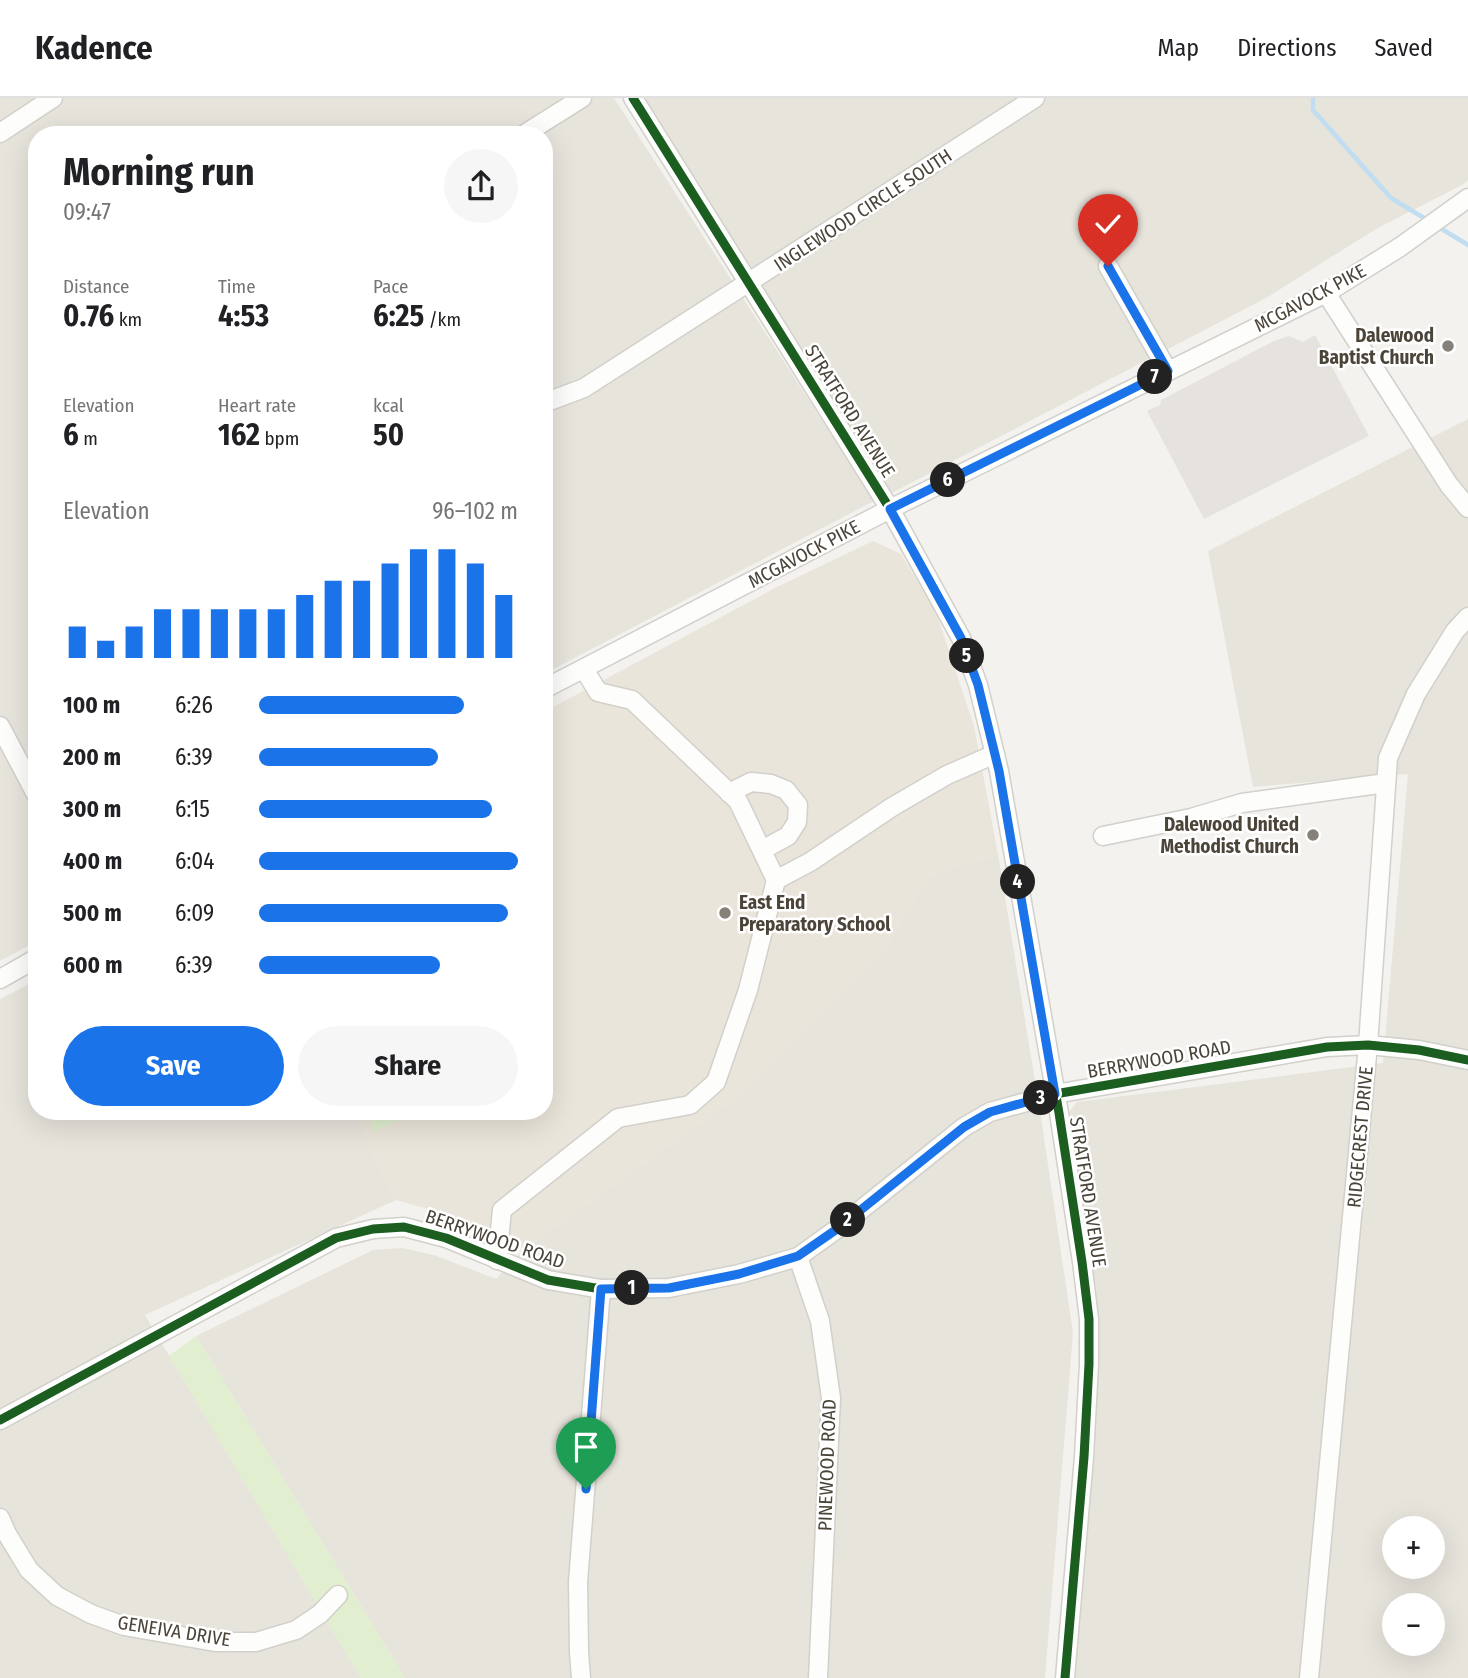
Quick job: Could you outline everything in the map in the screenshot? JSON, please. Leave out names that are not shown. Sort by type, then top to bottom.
[{"type":"street","points":[[0,133],[53,98]]},
{"type":"street","points":[[537,126],[582,98]]},
{"type":"street","name":"STRATFORD AVENUE","points":[[633,98],[890,509],[961,638],[978,685],[995,754],[1055,1094],[1089,1319],[1084,1457],[1065,1678]]},
{"type":"street","name":"INGLEWOOD CIRCLE SOUTH","points":[[553,400],[584,388],[1035,98]]},
{"type":"street","name":"MCGAVOCK PIKE","points":[[553,684],[890,509],[1326,293],[1400,247],[1468,198]]},
{"type":"street","points":[[1108,266],[1168,371]]},
{"type":"street","points":[[1326,293],[1449,485],[1468,508]]},
{"type":"street","name":"RIDGECREST DRIVE","points":[[1309,1678],[1368,1045],[1388,758],[1416,694],[1455,631],[1468,617]]},
{"type":"street","points":[[497,1260],[502,1210],[618,1118],[690,1105],[716,1082],[748,990],[776,880],[738,801],[632,700],[598,692],[584,669]]},
{"type":"street","points":[[0,726],[28,779]]},
{"type":"street","points":[[776,880],[810,862],[892,807],[947,775],[995,754]]},
{"type":"street","points":[[729,793],[751,782],[771,784],[786,790],[797,804],[797,822],[788,836],[762,850]]},
{"type":"street","points":[[1103,836],[1191,818],[1242,803],[1386,783]]},
{"type":"street","points":[[0,979],[28,963]]},
{"type":"street","name":"BERRYWOOD ROAD","points":[[0,1420],[336,1238],[373,1229],[404,1227],[446,1238],[548,1280],[601,1289],[669,1288],[739,1274],[798,1256],[837,1229],[964,1127],[990,1112],[1055,1094],[1327,1047],[1368,1045],[1419,1050],[1468,1060]]},
{"type":"street","name":"PINEWOOD ROAD","points":[[798,1256],[820,1321],[831,1398],[818,1678]]},
{"type":"street","points":[[580,1678],[578,1582],[601,1289]]},
{"type":"street","name":"GENEIVA DRIVE","points":[[0,1518],[29,1570],[57,1595],[91,1614],[124,1626],[215,1642],[256,1642],[296,1630],[320,1614],[338,1595]]},
{"type":"shaded area","points":[[0,98],[614,98],[874,501],[553,669],[553,126],[28,126],[28,946],[0,961]]},
{"type":"shaded area","points":[[634,98],[1468,98],[1468,180],[1376,229],[1266,298],[888,495]]},
{"type":"shaded area","points":[[1315,335],[1369,436],[1204,519],[1147,411],[1160,405],[1161,400],[1274,341],[1289,336],[1303,342]]},
{"type":"shaded area","points":[[1468,419],[1468,1678],[1069,1678],[1099,1327],[1064,1119],[1077,1102],[1383,1063],[1408,774],[1253,787],[1208,551]]},
{"type":"shaded area","name":"East End Preparatory School","points":[[873,541],[901,554],[936,612],[974,726],[998,854],[931,874],[882,952],[727,1104],[524,1249],[435,1211],[396,1200],[358,1120],[553,1120],[553,707],[775,588]]},
{"type":"shaded area","points":[[998,854],[1073,1333],[1045,1678],[405,1678],[196,1336],[373,1250],[402,1248],[434,1255],[496,1279],[524,1249],[727,1104],[882,952],[931,874]]},
{"type":"shaded area","points":[[28,985],[28,1120],[358,1120],[396,1200],[145,1315],[361,1678],[0,1678],[0,999]]},
{"type":"green space","points":[[369,1120],[398,1120],[375,1132]]},
{"type":"green space","points":[[196,1336],[405,1678],[361,1678],[169,1356]]},
{"type":"waterway","points":[[1313,98],[1313,110],[1391,198],[1429,221]]},
{"type":"waterway","points":[[1437,226],[1468,245]]},
{"type":"cycle path","points":[[633,98],[890,509],[961,638],[978,685],[999,771],[1059,1113],[1089,1319],[1084,1457],[1065,1678]]},
{"type":"cycle path","points":[[0,1420],[336,1238],[373,1229],[404,1227],[446,1238],[548,1280],[601,1289],[669,1288],[739,1274],[798,1257],[964,1127],[990,1112],[1055,1094],[1327,1047],[1368,1045],[1419,1050],[1468,1060]]},
{"type":"place","name":"Dalewood Baptist Church","points":[[1448,346]]},
{"type":"place","name":"Dalewood United Methodist Church","points":[[1313,835]]},
{"type":"place","name":"East End Preparatory School","points":[[725,913]]},
{"type":"route","points":[[586,1489],[601,1289],[669,1288],[739,1274],[798,1256],[837,1229],[964,1127],[990,1112],[1055,1094],[999,771],[978,685],[961,638],[890,509],[1168,371],[1108,266]]}]
